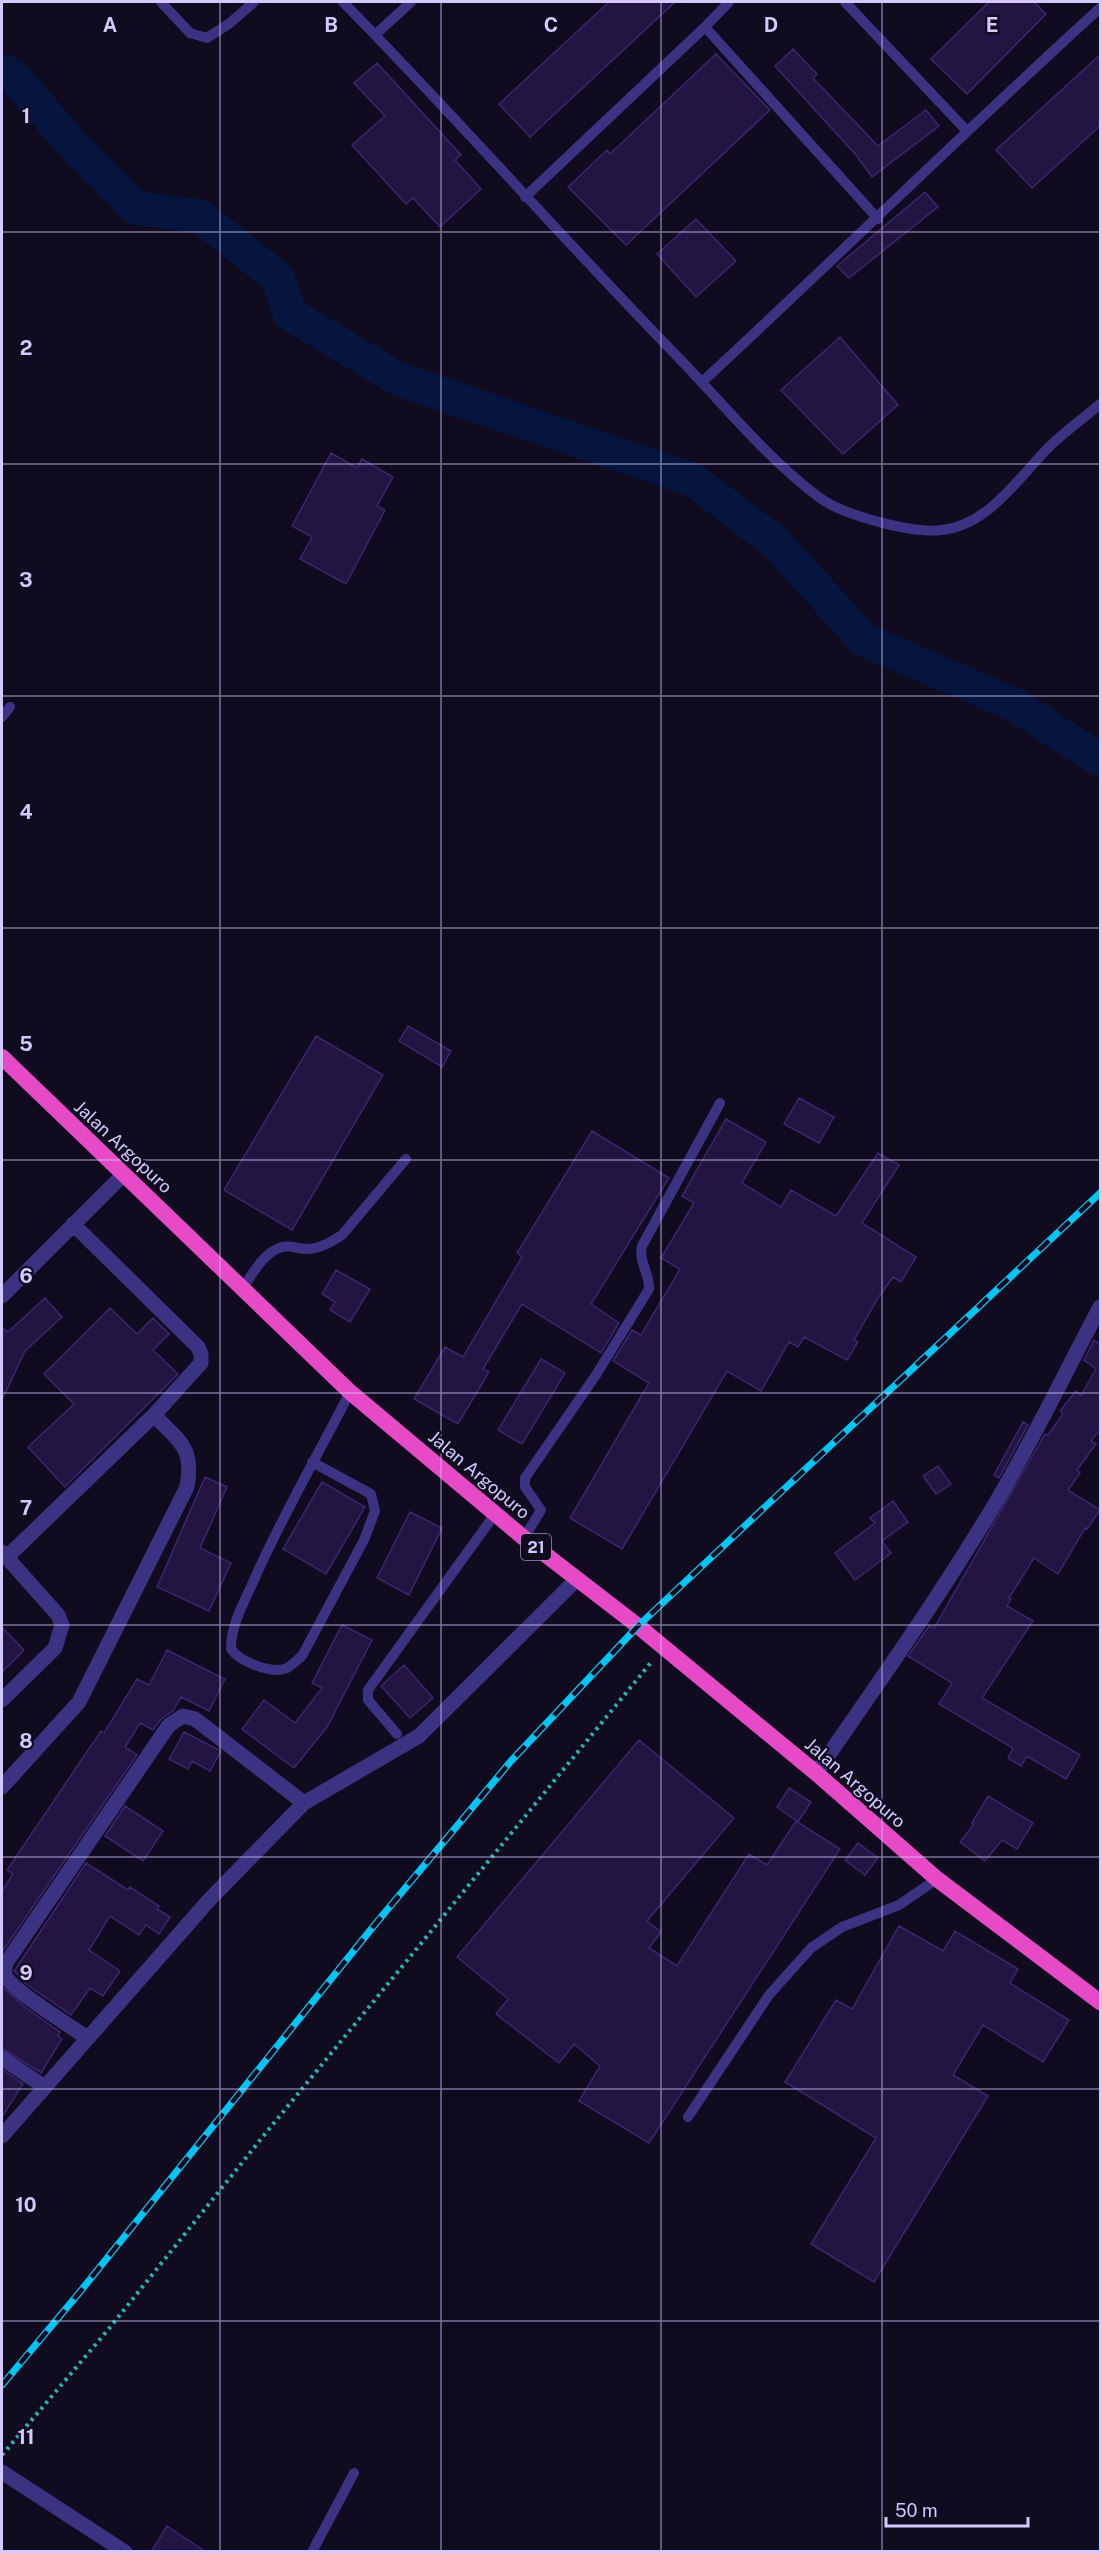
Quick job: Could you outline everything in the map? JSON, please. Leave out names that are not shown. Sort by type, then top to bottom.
[{"type":"highway","name":"Jalan Argopuro","points":[[2,1057],[350,1392],[524,1538],[816,1773],[937,1879],[1101,2002]]},
{"type":"street","points":[[2,1296],[124,1174]]},
{"type":"street","points":[[2,1700],[55,1648],[62,1625],[58,1615],[4,1554],[154,1415],[197,1371],[201,1354],[198,1347],[73,1224]]},
{"type":"street","points":[[816,1773],[905,1643],[994,1505],[1049,1410],[1101,1307]]},
{"type":"street","points":[[2,1787],[79,1702],[187,1487],[190,1471],[186,1448],[154,1415]]},
{"type":"street","points":[[2,2136],[43,2086],[210,1899],[304,1803],[419,1736],[577,1579]]},
{"type":"street","points":[[87,2038],[7,1980],[4,1972],[6,1963],[169,1725],[183,1716],[195,1719],[304,1803]]},
{"type":"street","points":[[2,2058],[43,2086]]},
{"type":"street","points":[[2,2472],[125,2552]]},
{"type":"lane","points":[[161,2],[190,33],[207,38],[230,23],[254,2]]},
{"type":"lane","points":[[343,2],[376,34],[525,197],[702,382],[733,419],[822,500],[892,528],[943,531],[977,517],[1009,492],[1050,446],[1101,404]]},
{"type":"lane","points":[[376,34],[411,2]]},
{"type":"lane","points":[[525,197],[729,2]]},
{"type":"lane","points":[[845,2],[966,130]]},
{"type":"lane","points":[[702,382],[878,219],[966,130],[1101,8]]},
{"type":"lane","points":[[705,27],[878,219]]},
{"type":"lane","points":[[2,717],[10,707]]},
{"type":"lane","points":[[524,1538],[541,1510],[525,1487],[525,1478],[596,1375],[649,1289],[649,1281],[641,1257],[642,1246],[720,1102]]},
{"type":"lane","points":[[243,1288],[260,1262],[274,1251],[290,1246],[317,1247],[330,1243],[342,1235],[406,1159]]},
{"type":"lane","points":[[312,1462],[371,1494],[375,1511],[364,1540],[302,1656],[287,1668],[280,1670],[246,1663],[231,1649],[231,1631],[266,1552],[312,1462],[350,1392]]},
{"type":"lane","points":[[397,1734],[368,1700],[368,1690],[495,1514]]},
{"type":"lane","points":[[688,2117],[769,1995],[811,1948],[842,1927],[899,1905],[937,1879]]},
{"type":"lane","points":[[312,2552],[354,2473]]},
{"type":"path","points":[[2,2455],[107,2331],[452,1904],[663,1648]]},
{"type":"building","points":[[609,2],[675,2],[530,137],[499,104]]},
{"type":"building","points":[[989,2],[1034,2],[1046,14],[967,94],[931,59]]},
{"type":"building","points":[[793,49],[817,74],[813,78],[878,146],[926,110],[939,126],[872,177],[856,155],[775,66]]},
{"type":"building","points":[[716,54],[770,110],[626,245],[568,187],[607,150],[610,154]]},
{"type":"building","points":[[1101,54],[1101,125],[1032,188],[996,150]]},
{"type":"building","points":[[377,63],[461,155],[455,160],[481,189],[440,227],[413,198],[406,204],[352,145],[385,116],[354,83]]},
{"type":"building","points":[[925,192],[938,207],[849,278],[837,266]]},
{"type":"building","points":[[696,219],[736,261],[696,297],[657,254]]},
{"type":"building","points":[[840,337],[898,405],[843,454],[781,390]]},
{"type":"building","points":[[331,453],[357,468],[362,459],[393,477],[377,506],[385,510],[346,584],[300,559],[312,537],[292,526]]},
{"type":"building","points":[[408,1026],[451,1051],[442,1067],[399,1041]]},
{"type":"building","points":[[316,1036],[383,1075],[292,1230],[224,1190]]},
{"type":"building","points":[[799,1098],[834,1117],[819,1143],[784,1124]]},
{"type":"building","points":[[726,1119],[766,1142],[742,1183],[781,1207],[791,1190],[836,1216],[878,1153],[899,1165],[862,1223],[916,1257],[901,1282],[893,1277],[878,1298],[854,1340],[858,1342],[847,1360],[804,1337],[798,1347],[789,1342],[761,1391],[727,1371],[622,1549],[570,1518],[649,1383],[613,1361],[632,1330],[641,1335],[680,1269],[661,1258],[694,1203],[682,1196]]},
{"type":"building","points":[[592,1131],[669,1178],[591,1304],[619,1323],[601,1353],[522,1304],[483,1369],[489,1372],[458,1424],[414,1399],[445,1347],[463,1357],[522,1257],[517,1253]]},
{"type":"building","points":[[336,1270],[370,1289],[350,1322],[330,1310],[335,1302],[322,1294]]},
{"type":"building","points":[[45,1298],[62,1317],[25,1351],[2,1400],[2,1328],[8,1332]]},
{"type":"building","points":[[110,1308],[137,1334],[153,1318],[169,1334],[153,1350],[178,1374],[65,1487],[28,1447],[74,1404],[44,1374]]},
{"type":"building","points":[[1094,1340],[1101,1345],[1101,1429],[1091,1441],[1096,1444],[1077,1470],[1080,1473],[1068,1490],[1100,1510],[1087,1529],[1085,1528],[1058,1574],[1034,1558],[1009,1598],[1011,1599],[1007,1606],[1033,1621],[982,1698],[1080,1755],[1066,1779],[1027,1756],[1021,1766],[1008,1758],[1013,1748],[939,1704],[952,1683],[908,1656],[929,1626],[934,1628],[1045,1434],[1048,1435],[1063,1414],[1060,1411],[1076,1391],[1081,1395],[1096,1369],[1084,1360]]},
{"type":"building","points":[[541,1359],[565,1373],[522,1444],[498,1430]]},
{"type":"building","points":[[1023,1422],[1028,1425],[999,1478],[994,1475]]},
{"type":"building","points":[[938,1466],[951,1484],[936,1494],[923,1476]]},
{"type":"building","points":[[205,1477],[227,1487],[200,1548],[231,1563],[209,1611],[157,1587]]},
{"type":"building","points":[[322,1482],[365,1507],[326,1574],[283,1549]]},
{"type":"building","points":[[893,1501],[908,1522],[882,1541],[891,1553],[855,1580],[835,1553],[875,1523],[870,1518]]},
{"type":"building","points":[[410,1512],[442,1528],[409,1595],[377,1578]]},
{"type":"building","points":[[342,1625],[372,1640],[327,1727],[294,1768],[242,1729],[264,1700],[295,1723],[322,1688],[312,1683]]},
{"type":"building","points":[[2,1627],[24,1650],[2,1672]]},
{"type":"building","points":[[167,1650],[225,1679],[209,1711],[181,1697],[173,1711],[161,1719],[153,1730],[140,1723],[125,1747],[137,1755],[2,1952],[2,1891],[13,1874],[7,1870],[101,1731],[104,1733],[137,1679],[149,1685]]},
{"type":"building","points":[[404,1665],[433,1698],[410,1718],[381,1686]]},
{"type":"building","points":[[184,1732],[221,1751],[210,1771],[192,1761],[188,1769],[169,1759]]},
{"type":"building","points":[[639,1740],[734,1818],[647,1921],[661,1932],[649,1948],[677,1966],[749,1854],[767,1865],[796,1821],[840,1849],[649,2143],[579,2101],[600,2066],[574,2044],[559,2063],[496,2014],[508,1999],[457,1957]]},
{"type":"building","points":[[789,1788],[811,1802],[798,1822],[777,1807]]},
{"type":"building","points":[[988,1796],[1033,1823],[1017,1849],[1002,1840],[985,1861],[960,1842],[974,1824],[972,1823]]},
{"type":"building","points":[[125,1806],[163,1831],[143,1861],[105,1836]]},
{"type":"building","points":[[858,1843],[878,1858],[865,1875],[845,1860]]},
{"type":"building","points":[[86,1863],[128,1890],[130,1887],[159,1906],[157,1909],[170,1917],[159,1934],[146,1925],[139,1935],[110,1916],[89,1950],[120,1971],[103,1996],[90,1988],[71,2015],[26,1984],[14,1971]]},
{"type":"building","points":[[899,1926],[943,1951],[955,1931],[1018,1969],[1010,1983],[1069,2020],[1043,2062],[983,2025],[953,2075],[988,2096],[874,2282],[811,2244],[876,2138],[785,2082],[836,2000],[852,2009]]},
{"type":"building","points":[[2,1987],[60,2032],[58,2036],[62,2039],[41,2073],[2,2048]]},
{"type":"building","points":[[2,2069],[23,2084],[2,2117]]},
{"type":"building","points":[[167,2526],[206,2552],[151,2552]]},
{"type":"waterway","points":[[2,71],[13,75],[70,142],[136,208],[200,216],[278,278],[290,314],[398,379],[693,480],[775,542],[864,640],[1015,705],[1100,760]]},
{"type":"railway","points":[[2,2385],[79,2293],[372,1928],[511,1761],[638,1626],[1100,1193]]}]
